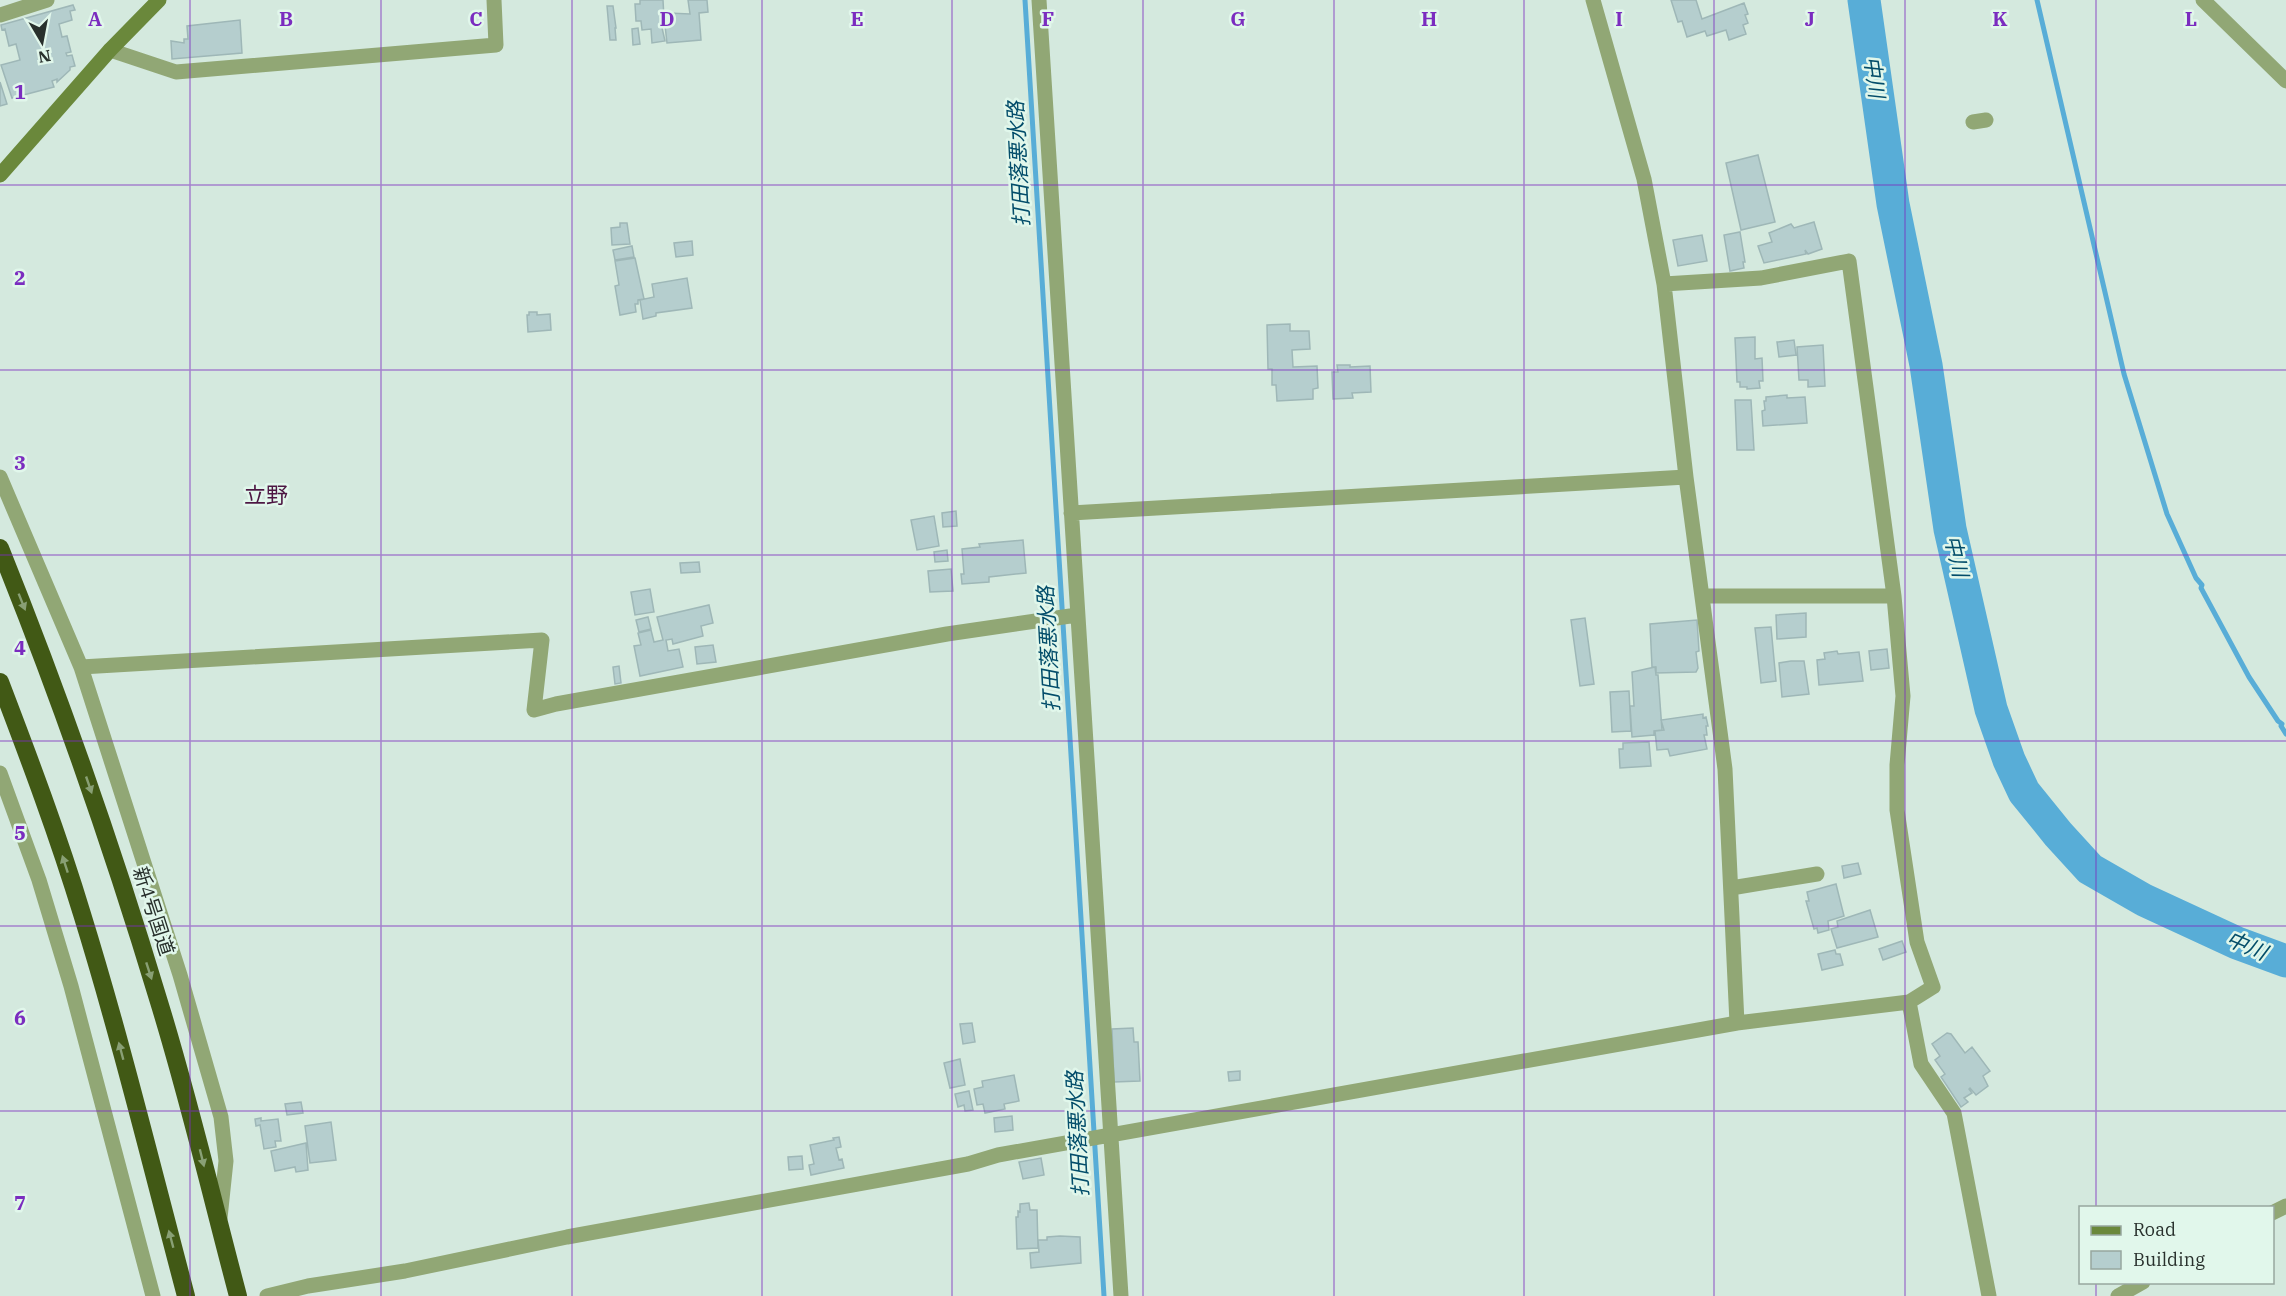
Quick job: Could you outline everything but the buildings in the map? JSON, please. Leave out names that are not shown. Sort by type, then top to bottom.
[{"type":"highway","name":"新4号国道","points":[[0,548],[36,637],[100,816],[159,1002],[192,1116],[238,1296]]},
{"type":"highway","points":[[0,682],[82,913],[115,1027],[186,1296]]},
{"type":"main road","points":[[0,174],[159,0]]},
{"type":"street","points":[[0,15],[45,0]]},
{"type":"street","points":[[110,51],[177,72],[496,45],[494,0]]},
{"type":"street","points":[[1039,0],[1121,1296]]},
{"type":"street","points":[[1593,0],[1644,179],[1664,284],[1686,477],[1725,769],[1737,1023]]},
{"type":"street","points":[[2204,0],[2286,81]]},
{"type":"street","points":[[268,1296],[308,1286],[405,1271],[567,1237],[956,1166],[998,1155],[1111,1137],[1737,1023],[1909,1002],[1933,987],[1917,942],[1897,810],[1897,765],[1903,696],[1894,596],[1849,261],[1761,278],[1664,284]]},
{"type":"street","points":[[0,477],[81,667],[180,975],[221,1117],[226,1161],[220,1227]]},
{"type":"street","points":[[1071,513],[1686,477]]},
{"type":"street","points":[[1703,596],[1894,596]]},
{"type":"street","points":[[81,667],[542,640],[534,710],[556,704],[924,639],[1077,615]]},
{"type":"street","points":[[0,772],[39,880],[71,986],[153,1296]]},
{"type":"street","points":[[1731,888],[1817,874]]},
{"type":"street","points":[[1909,1002],[1921,1064],[1954,1113],[1989,1296]]},
{"type":"street","points":[[2118,1296],[2140,1284]]},
{"type":"waterway","name":"打田落悪水路","points":[[1025,0],[1104,1296]]},
{"type":"waterway","name":"中川","points":[[1864,0],[1893,204],[1926,365],[1950,529],[1991,709],[2009,760],[2024,792],[2090,869],[2144,900],[2237,943],[2286,961]]},
{"type":"waterway","points":[[2037,0],[2124,374],[2167,514],[2196,578],[2202,585],[2201,588],[2249,677],[2282,724],[2286,734]]},
{"type":"district","name":"立野","points":[[266,494]]}]
